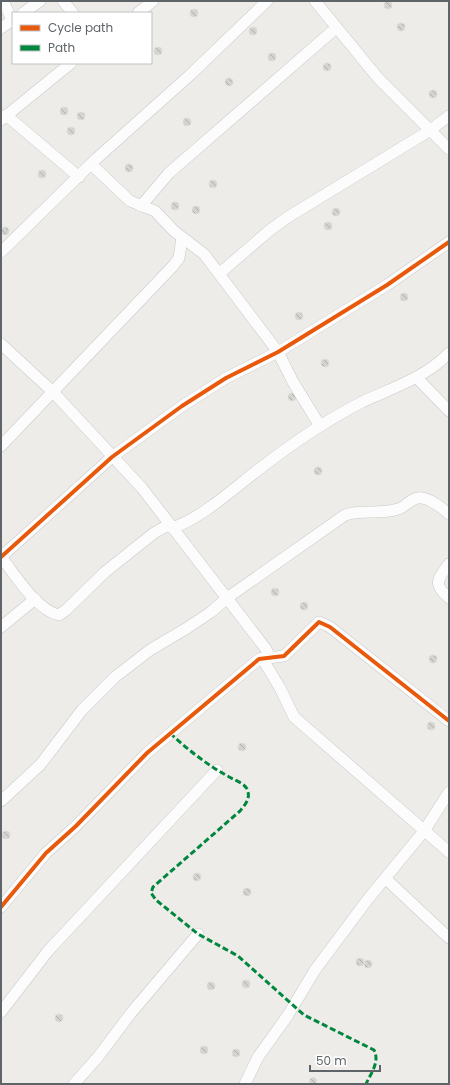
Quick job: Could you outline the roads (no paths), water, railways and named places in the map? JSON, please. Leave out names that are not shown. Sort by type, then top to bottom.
[{"type":"street","points":[[3,1],[12,18]]},
{"type":"street","points":[[24,12],[40,1]]},
{"type":"street","points":[[63,1],[72,12]]},
{"type":"street","points":[[139,12],[153,1]]},
{"type":"street","points":[[1,252],[91,164],[190,75],[267,1]]},
{"type":"street","points":[[315,1],[378,78],[429,131],[449,149]]},
{"type":"street","points":[[1,28],[12,21]]},
{"type":"street","points":[[141,206],[169,173],[336,28]]},
{"type":"street","points":[[70,64],[3,117],[79,177]]},
{"type":"street","points":[[220,273],[270,230],[288,217],[429,131],[449,116]]},
{"type":"street","points":[[91,164],[130,202],[155,211],[182,238],[204,254],[220,273],[278,352],[292,382],[320,426]]},
{"type":"street","points":[[1,446],[180,258],[182,238]]},
{"type":"street","points":[[449,242],[387,285],[278,352],[226,378],[182,406],[112,457],[1,557],[35,599],[54,614],[59,615],[105,572],[154,533],[207,509],[279,454],[320,426],[362,403],[417,378],[449,353]]},
{"type":"street","points":[[1,344],[53,392],[142,488],[266,649],[266,658],[294,717],[449,852]]},
{"type":"street","points":[[417,378],[449,411]]},
{"type":"street","points":[[1,800],[40,765],[82,710],[115,677],[150,650],[188,628],[211,612],[226,598],[345,515],[356,512],[381,512],[400,509],[411,501],[420,497],[427,499],[449,514]]},
{"type":"street","points":[[449,564],[439,577],[438,584],[442,592],[449,598]]},
{"type":"street","points":[[1,627],[35,599]]},
{"type":"street","points":[[1,907],[46,853],[76,826],[147,754],[254,663],[266,658],[284,656],[312,628],[322,622],[449,721]]},
{"type":"street","points":[[1,1012],[53,945],[217,770]]},
{"type":"street","points":[[245,1084],[258,1057],[288,1015],[315,970],[385,878],[424,831],[449,792]]},
{"type":"street","points":[[385,878],[449,938]]},
{"type":"street","points":[[74,1084],[98,1057],[130,1013],[198,934]]}]
